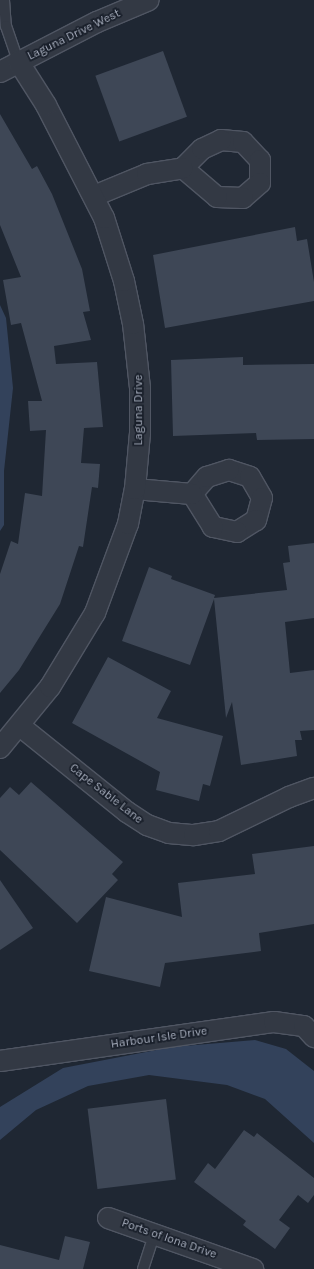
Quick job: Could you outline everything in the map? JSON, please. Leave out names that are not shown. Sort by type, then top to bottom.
[{"type":"street","name":"Laguna Drive West","points":[[0,72],[18,61],[97,22],[149,0]]},
{"type":"street","name":"Laguna Drive","points":[[0,748],[20,726],[62,669],[95,613],[119,554],[135,489],[140,433],[138,356],[124,281],[94,196],[46,105],[18,61]]},
{"type":"street","points":[[94,196],[147,174],[183,168]]},
{"type":"street","points":[[135,489],[192,494]]},
{"type":"street","name":"Cape Sable Lane","points":[[20,726],[127,812],[147,825],[169,833],[194,835],[219,831],[289,797],[314,788]]},
{"type":"street","name":"Harbour Isle Drive","points":[[0,1061],[274,1022],[304,1026],[314,1036]]},
{"type":"street","name":"Ports of Iona Drive","points":[[108,1218],[155,1233],[253,1269]]},
{"type":"lane","points":[[4,0],[6,26],[18,61]]},
{"type":"lane","points":[[143,1269],[155,1233]]},
{"type":"water","points":[[0,305],[6,318],[13,388],[4,471],[4,525],[0,531]]},
{"type":"water","points":[[255,1040],[286,1049],[314,1071],[314,1143],[265,1099],[227,1085],[149,1075],[88,1086],[36,1110],[0,1140],[0,1107],[63,1068],[172,1047]]},
{"type":"building","points":[[163,51],[187,117],[119,141],[95,76]]},
{"type":"building","points":[[0,114],[32,169],[37,166],[52,194],[82,269],[90,311],[83,312],[91,340],[54,346],[56,364],[97,362],[103,427],[84,428],[81,463],[100,464],[98,488],[92,487],[83,547],[79,546],[60,604],[19,670],[0,693],[0,574],[11,541],[18,544],[25,493],[42,496],[46,430],[30,431],[28,401],[42,401],[21,323],[11,325],[3,280],[21,277],[0,225]]},
{"type":"building","points":[[295,227],[297,241],[307,239],[314,282],[314,301],[165,328],[153,255]]},
{"type":"building","points":[[243,357],[243,365],[314,364],[314,439],[257,440],[256,433],[173,436],[171,360]]},
{"type":"building","points":[[314,543],[314,618],[285,622],[290,673],[314,670],[314,730],[300,731],[302,740],[295,740],[297,756],[241,765],[232,702],[226,718],[214,599],[190,665],[122,641],[149,567],[172,576],[171,579],[215,595],[214,598],[287,590],[283,563],[290,562],[288,546]]},
{"type":"building","points":[[108,657],[171,691],[157,718],[223,736],[210,786],[203,784],[199,801],[156,790],[160,772],[72,723]]},
{"type":"building","points":[[31,782],[123,862],[112,874],[118,880],[77,923],[0,850],[0,798],[10,787],[19,795]]},
{"type":"building","points":[[314,846],[314,924],[259,933],[261,951],[165,963],[160,987],[89,971],[106,897],[182,917],[178,883],[255,874],[252,854]]},
{"type":"building","points":[[0,880],[33,928],[0,950]]},
{"type":"building","points":[[166,1099],[176,1179],[97,1189],[88,1109]]},
{"type":"building","points":[[244,1130],[254,1137],[257,1133],[314,1178],[314,1195],[308,1203],[298,1195],[279,1220],[290,1228],[275,1249],[243,1225],[246,1221],[194,1182],[208,1163],[215,1169]]},
{"type":"building","points":[[65,1236],[90,1242],[83,1269],[0,1269],[0,1245],[59,1260]]}]
